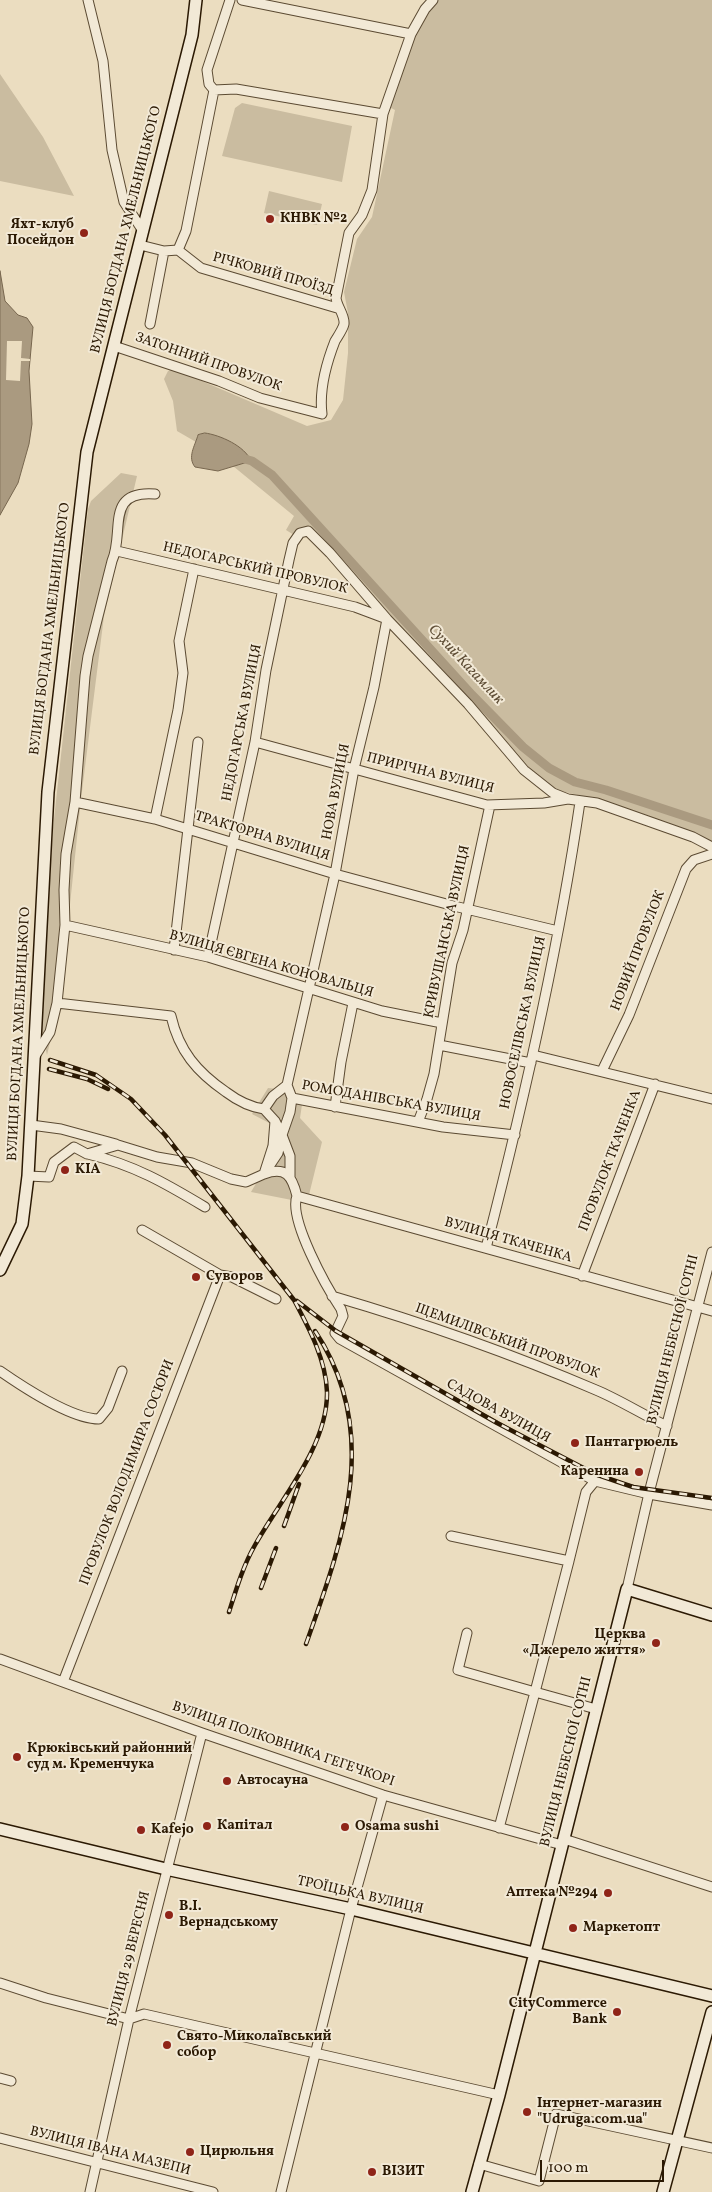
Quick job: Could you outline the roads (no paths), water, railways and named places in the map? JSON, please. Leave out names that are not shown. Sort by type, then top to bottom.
[{"type":"main road","name":"ВУЛИЦЯ БОГДАНА ХМЕЛЬНИЦЬКОГО","points":[[0,1270],[22,1224],[28,1176],[48,792],[87,452],[192,36],[196,0]]},
{"type":"main road","points":[[627,1589],[712,1615]]},
{"type":"main road","name":"ВУЛИЦЯ НЕБЕСНОЇ СОТНІ","points":[[472,2192],[499,2095],[627,1589]]},
{"type":"main road","name":"ТРОЇЦЬКА ВУЛИЦЯ","points":[[0,1829],[166,1869],[351,1909],[712,1996]]},
{"type":"main road","points":[[663,2192],[712,2012]]},
{"type":"street","points":[[88,0],[102,61],[112,150],[124,202],[143,231]]},
{"type":"street","points":[[214,90],[209,84],[207,70],[230,0]]},
{"type":"street","points":[[242,0],[411,34]]},
{"type":"street","points":[[337,308],[336,298],[349,232],[362,215],[372,190],[383,114],[411,34],[425,9],[434,0]]},
{"type":"street","points":[[214,90],[236,88],[383,114]]},
{"type":"street","points":[[140,245],[164,251],[178,250],[186,231],[214,90]]},
{"type":"street","name":"РІЧКОВИЙ ПРОЇЗД","points":[[178,250],[201,268],[337,308]]},
{"type":"street","points":[[150,324],[164,251]]},
{"type":"street","name":"ЗАТОННИЙ ПРОВУЛОК","points":[[114,346],[219,381],[260,398],[322,414],[320,396],[335,343],[344,324],[342,314],[337,308]]},
{"type":"street","points":[[35,1056],[50,1032],[57,1002],[65,925],[66,854],[75,802],[88,656],[116,551],[118,516],[123,504],[130,497],[154,494]]},
{"type":"street","name":"НЕДОГАРСЬКА ВУЛИЦЯ","points":[[208,957],[255,742],[266,670],[293,543],[300,533],[308,531],[330,553],[387,619]]},
{"type":"street","name":"НЕДОГАРСЬКИЙ ПРОВУЛОК","points":[[116,551],[355,607],[387,619]]},
{"type":"street","points":[[155,819],[178,710],[183,673],[179,641],[194,569]]},
{"type":"street","points":[[387,619],[468,704],[524,770],[553,793],[568,799]]},
{"type":"street","name":"НОВА ВУЛИЦЯ","points":[[287,1085],[335,874],[354,769],[374,687],[387,619]]},
{"type":"street","points":[[174,950],[190,830],[198,742]]},
{"type":"street","name":"ПРИРІЧНА ВУЛИЦЯ","points":[[255,742],[490,805],[544,803],[568,799],[597,803],[693,838],[712,847]]},
{"type":"street","name":"ТРАКТОРНА ВУЛИЦЯ","points":[[75,802],[155,819],[335,874],[558,931]]},
{"type":"street","name":"НОВОСЕЛІВСЬКА ВУЛИЦЯ","points":[[486,1248],[532,1059],[571,865],[580,802]]},
{"type":"street","name":"КРИВУШАНСЬКА ВУЛИЦЯ","points":[[418,1122],[427,1099],[439,1045],[452,963],[490,805]]},
{"type":"street","name":"НОВИЙ ПРОВУЛОК","points":[[602,1071],[633,1006],[686,869],[694,860],[712,854]]},
{"type":"street","name":"ВУЛИЦЯ ЄВГЕНА КОНОВАЛЬЦЯ","points":[[65,925],[208,957],[309,990],[382,1011],[442,1022]]},
{"type":"street","points":[[57,1002],[171,1016],[175,1032],[188,1057],[204,1077],[250,1108],[264,1109],[275,1121],[290,1156],[290,1177],[297,1196],[294,1203],[304,1237],[317,1269],[332,1296]]},
{"type":"street","points":[[335,1107],[341,1062],[354,1003]]},
{"type":"street","points":[[439,1045],[602,1071],[712,1099]]},
{"type":"street","name":"ПРОВУЛОК ТКАЧЕНКА","points":[[582,1276],[655,1084]]},
{"type":"street","points":[[264,1109],[273,1096],[287,1085],[292,1098],[290,1112],[278,1153],[264,1174]]},
{"type":"street","name":"РОМОДАНІВСЬКА ВУЛИЦЯ","points":[[292,1098],[418,1122],[515,1135]]},
{"type":"street","points":[[264,1174],[273,1146],[275,1121]]},
{"type":"street","points":[[31,1125],[88,1136],[157,1157],[192,1163],[231,1179],[246,1182],[264,1174],[279,1171],[285,1172],[290,1177]]},
{"type":"street","points":[[28,1176],[49,1177],[54,1162],[88,1136]]},
{"type":"street","points":[[87,1154],[118,1145]]},
{"type":"street","points":[[74,1147],[87,1154],[133,1167],[158,1179],[205,1207]]},
{"type":"street","name":"ВУЛИЦЯ ТКАЧЕНКА","points":[[297,1196],[712,1311]]},
{"type":"street","points":[[142,1230],[220,1275],[232,1277],[276,1299]]},
{"type":"street","name":"ВУЛИЦЯ НЕБЕСНОЇ СОТНІ","points":[[627,1589],[649,1494],[712,1252]]},
{"type":"street","name":"ПРОВУЛОК ВОЛОДИМИРА СОСЮРИ","points":[[64,1682],[220,1275]]},
{"type":"street","name":"САДОВА ВУЛИЦЯ","points":[[332,1296],[341,1309],[343,1316],[336,1333],[340,1339],[595,1481],[649,1494],[712,1505]]},
{"type":"street","name":"ЩЕМИЛІВСЬКИЙ ПРОВУЛОК","points":[[332,1296],[452,1334],[566,1377],[599,1391],[667,1426]]},
{"type":"street","points":[[0,1371],[73,1414],[88,1419],[99,1419],[108,1408],[122,1372]]},
{"type":"street","points":[[499,1828],[586,1492],[595,1481]]},
{"type":"street","points":[[451,1536],[569,1561]]},
{"type":"street","points":[[467,1633],[458,1670],[596,1709]]},
{"type":"street","name":"ВУЛИЦЯ ПОЛКОВНИКА ГЕГЕЧКОРІ","points":[[0,1658],[202,1733],[383,1794],[499,1828],[563,1842],[712,1887]]},
{"type":"street","name":"ВУЛИЦЯ 29 ВЕРЕСНЯ","points":[[90,2192],[129,2020],[202,1733]]},
{"type":"street","points":[[281,2192],[351,1909],[383,1794]]},
{"type":"street","points":[[0,1983],[46,1998],[129,2020],[144,2014],[499,2095]]},
{"type":"street","points":[[0,2078],[12,2081]]},
{"type":"street","points":[[479,2164],[539,2181],[556,2114],[712,2148]]},
{"type":"street","name":"ВУЛИЦЯ ІВАНА МАЗЕПИ","points":[[0,2138],[213,2192]]},
{"type":"waterway","name":"Сухий Кагамлик","points":[[241,458],[252,461],[272,475],[472,695],[523,747],[549,768],[575,782],[606,790],[712,825]]},
{"type":"railway","points":[[50,1060],[96,1075],[131,1099],[165,1135],[294,1300],[311,1333],[324,1368],[327,1392],[320,1432],[301,1472],[251,1553],[240,1578],[229,1612]]},
{"type":"railway","points":[[49,1069],[87,1079],[108,1089]]},
{"type":"railway","points":[[297,1301],[336,1331],[497,1423],[595,1474],[633,1487],[712,1498]]},
{"type":"railway","points":[[306,1644],[333,1566],[343,1526],[350,1487],[352,1447],[347,1408],[336,1369],[315,1331]]},
{"type":"railway","points":[[284,1526],[299,1484]]},
{"type":"railway","points":[[261,1588],[276,1548]]},
{"type":"place","name":"КНВК №2","points":[[270,219]]},
{"type":"place","name":"Яхт-клуб Посейдон","points":[[84,233]]},
{"type":"place","name":"KIA","points":[[65,1170]]},
{"type":"place","name":"Суворов","points":[[196,1277]]},
{"type":"place","name":"Пантагрюель","points":[[575,1443]]},
{"type":"place","name":"Каренина","points":[[639,1472]]},
{"type":"place","name":"Церква «Джерело життя»","points":[[656,1643]]},
{"type":"place","name":"Крюківський районний суд м. Кременчука","points":[[17,1757]]},
{"type":"place","name":"Автосауна","points":[[227,1781]]},
{"type":"place","name":"Капітал","points":[[207,1826]]},
{"type":"place","name":"Osama sushi","points":[[345,1827]]},
{"type":"place","name":"Kafejo","points":[[141,1830]]},
{"type":"place","name":"Аптека №294","points":[[608,1893]]},
{"type":"place","name":"В.І. Вернадському","points":[[169,1915]]},
{"type":"place","name":"Маркетопт","points":[[573,1928]]},
{"type":"place","name":"CityCommerce Bank","points":[[617,2012]]},
{"type":"place","name":"Свято-Миколаївський собор","points":[[167,2045]]},
{"type":"place","name":"Iнтернет-магазин \"Udruga.com.ua\"","points":[[527,2112]]},
{"type":"place","name":"Цирюльня","points":[[190,2152]]},
{"type":"place","name":"ВІЗИТ","points":[[372,2172]]}]
